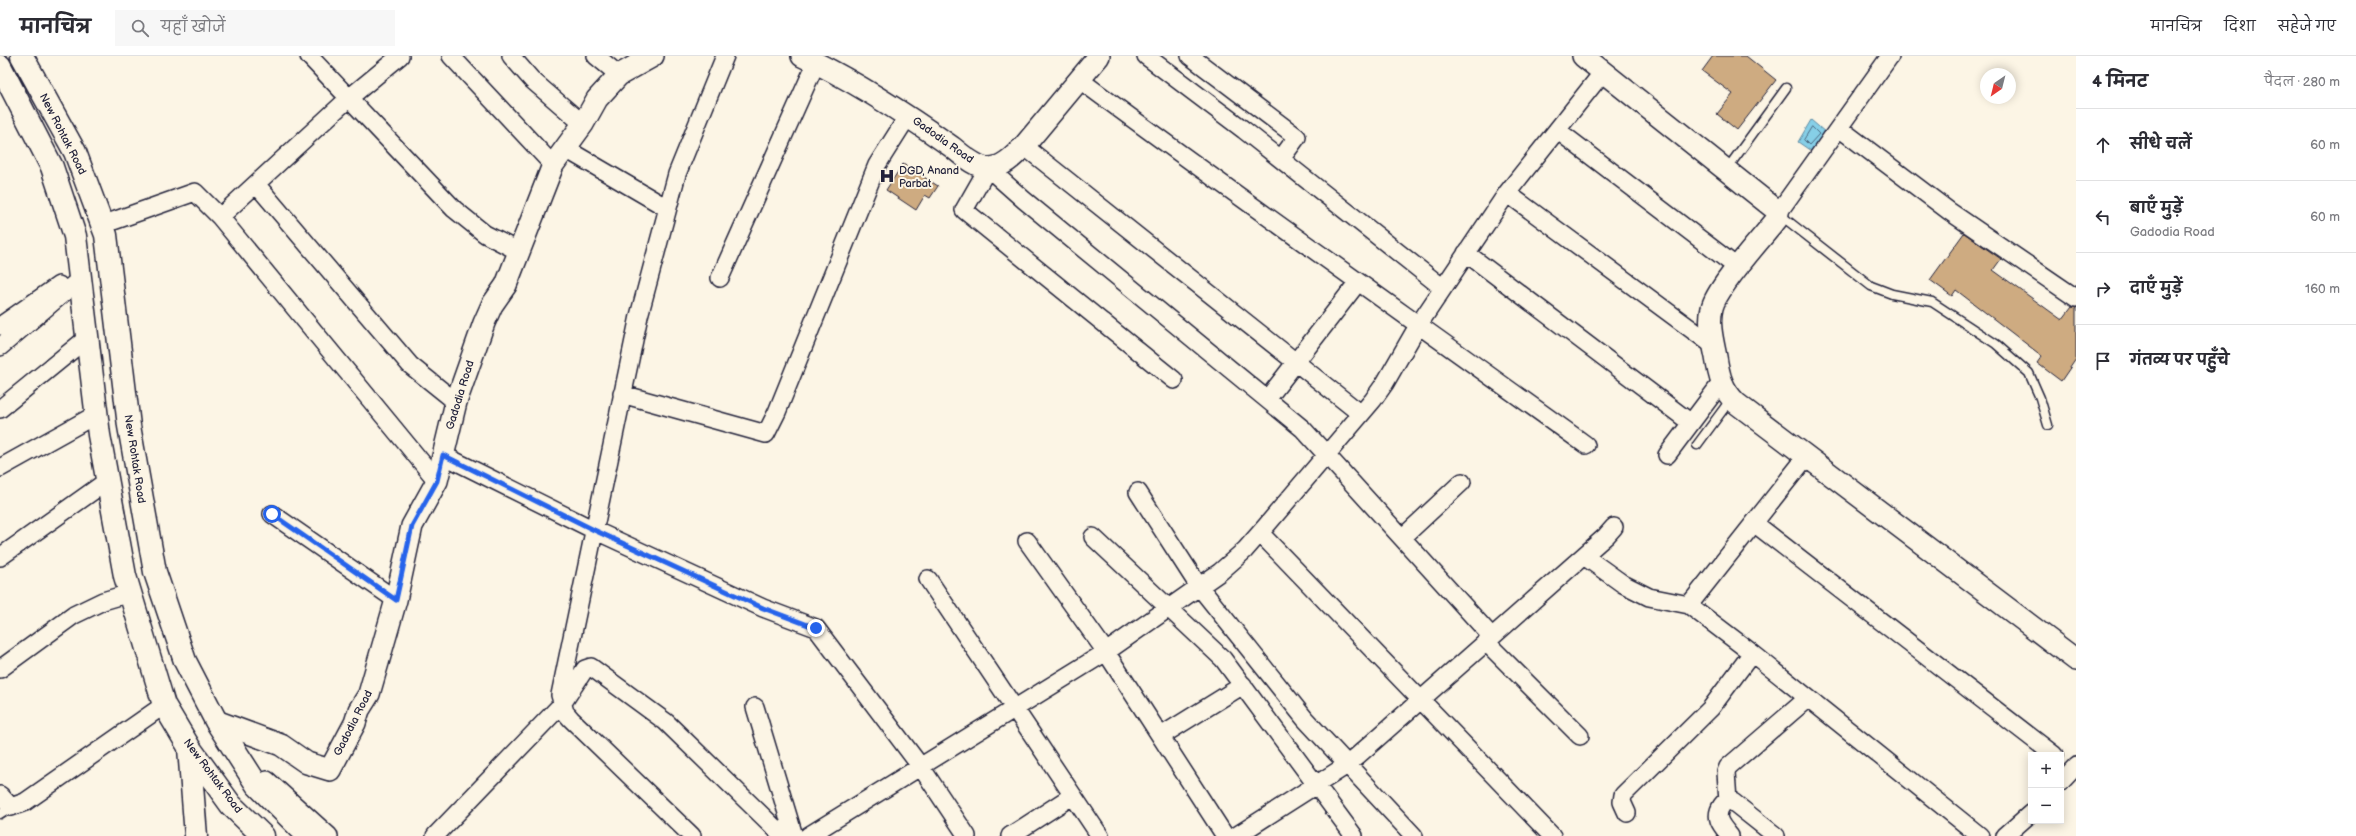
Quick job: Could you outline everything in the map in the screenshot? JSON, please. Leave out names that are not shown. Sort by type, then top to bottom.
[{"type":"main road","name":"New Rohtak Road","points":[[22,56],[75,152],[106,235],[129,426],[154,572],[185,661],[257,785],[308,836]]},
{"type":"main road","name":"New Rohtak Road","points":[[0,66],[52,167],[75,236],[97,414],[107,481],[125,576],[164,705],[189,747],[231,805],[263,836]]},
{"type":"main road","points":[[189,747],[196,836]]},
{"type":"street","points":[[309,56],[454,209],[484,234],[520,252]]},
{"type":"street","points":[[220,218],[349,98],[400,56]]},
{"type":"street","points":[[451,56],[553,165]]},
{"type":"street","points":[[511,56],[532,80],[583,124]]},
{"type":"street","points":[[596,56],[619,75]]},
{"type":"street","name":"Gadodia Road","points":[[222,724],[281,745],[307,763],[330,770],[355,723],[359,710],[370,694],[396,600],[412,526],[437,481],[456,402],[492,305],[506,285],[553,165],[583,124],[597,98],[619,75],[653,56]]},
{"type":"street","points":[[692,836],[571,719],[562,704],[560,695],[569,645],[639,316],[667,208],[684,155],[725,56]]},
{"type":"street","points":[[1099,56],[1024,146],[1012,158],[1000,165],[988,168],[964,210],[1174,380]]},
{"type":"street","points":[[1146,56],[1281,159],[1443,288]]},
{"type":"street","points":[[1190,56],[1297,137],[1281,159]]},
{"type":"street","points":[[1583,56],[1778,213]]},
{"type":"street","points":[[1890,56],[1778,213],[1777,219],[1720,290],[1712,308],[1710,318],[1714,346],[1726,391],[1807,456],[2076,660]]},
{"type":"street","points":[[720,278],[809,59]]},
{"type":"street","name":"Gadodia Road","points":[[809,59],[908,116],[971,161],[988,168]]},
{"type":"street","points":[[808,836],[1106,652],[1198,585],[1220,572],[1245,550],[1328,454],[1385,383],[1419,324],[1507,193],[1603,72]]},
{"type":"street","points":[[1080,80],[1586,445]]},
{"type":"street","points":[[622,394],[766,434],[877,165],[908,116]]},
{"type":"street","points":[[1839,128],[1949,211],[2076,298]]},
{"type":"street","points":[[1557,130],[1738,268]]},
{"type":"street","points":[[1024,146],[1361,414]]},
{"type":"street","points":[[566,149],[667,208]]},
{"type":"street","points":[[988,168],[1024,200],[1268,398],[1328,454],[1489,640],[1580,736]]},
{"type":"street","points":[[256,184],[410,365],[456,402]]},
{"type":"street","points":[[102,225],[196,192],[220,218],[437,481]]},
{"type":"street","points":[[1507,193],[1714,346]]},
{"type":"street","points":[[1466,252],[1691,423]]},
{"type":"street","points":[[0,326],[80,275]]},
{"type":"street","points":[[0,347],[80,275]]},
{"type":"street","points":[[1268,398],[1358,282]]},
{"type":"street","points":[[0,409],[87,338]]},
{"type":"street","points":[[1667,455],[1691,423],[1726,391]]},
{"type":"street","points":[[0,468],[97,414]]},
{"type":"street","points":[[443,455],[594,530],[763,608],[816,628],[921,767],[967,836]]},
{"type":"street","points":[[1689,605],[1807,456]]},
{"type":"street","points":[[0,557],[107,481]]},
{"type":"street","points":[[1402,538],[1462,482]]},
{"type":"street","points":[[1138,492],[1198,585],[1305,719],[1414,836]]},
{"type":"street","points":[[272,514],[396,600]]},
{"type":"street","points":[[1754,523],[2050,752]]},
{"type":"street","points":[[1236,836],[1347,765],[1584,556],[1614,527]]},
{"type":"street","points":[[1260,533],[1420,701],[1552,836]]},
{"type":"street","points":[[1093,537],[1223,659],[1244,684],[1315,785],[1354,836]]},
{"type":"street","points":[[1027,541],[1106,652],[1225,836]]},
{"type":"street","points":[[1584,556],[1623,584],[1649,597],[1689,605],[1752,653],[1980,836]]},
{"type":"street","points":[[928,579],[1100,836]]},
{"type":"street","points":[[0,669],[74,615],[103,601],[130,593]]},
{"type":"street","points":[[1627,813],[1622,802],[1623,795],[1711,708],[1752,653]]},
{"type":"street","points":[[435,836],[562,704],[585,669],[591,667],[666,722],[783,836]]},
{"type":"street","points":[[1161,736],[1244,684]]},
{"type":"street","points":[[1728,801],[1726,772],[1728,766],[1808,698]]},
{"type":"street","points":[[4,805],[25,802],[164,705]]},
{"type":"street","points":[[755,707],[794,836]]},
{"type":"street","points":[[222,724],[264,778],[329,836]]},
{"type":"street","points":[[2064,777],[2070,766]]},
{"type":"street","points":[[1010,836],[1072,796]]},
{"type":"street","points":[[1728,801],[1724,803],[1717,815],[1718,821],[1730,836]]},
{"type":"street","points":[[1728,801],[1733,802],[1776,836]]},
{"type":"street","points":[[2005,836],[2028,816]]},
{"type":"lane","points":[[1726,170],[1786,88]]},
{"type":"lane","points":[[1778,213],[1871,286],[1892,294],[1932,302],[1996,344],[2029,373],[2040,398],[2048,425]]},
{"type":"lane","points":[[1697,445],[1726,391]]},
{"type":"water","points":[[1811,120],[1826,133],[1811,151],[1798,142]]},
{"type":"building","points":[[1713,56],[1746,56],[1776,80],[1737,130],[1717,114],[1733,94],[1702,71]]},
{"type":"building","points":[[903,164],[938,186],[930,198],[925,195],[916,210],[886,190]]},
{"type":"building","points":[[1964,233],[2001,259],[1993,270],[2062,320],[2072,307],[2076,308],[2076,359],[2061,381],[2037,363],[2042,356],[1956,290],[1952,296],[1930,280]]},
{"type":"place","name":"DGD, Anand Parbat","points":[[887,176]]},
{"type":"route","points":[[272,514],[290,528],[396,600],[412,526],[437,481],[443,455],[594,530],[695,575],[763,608],[816,628]]}]
